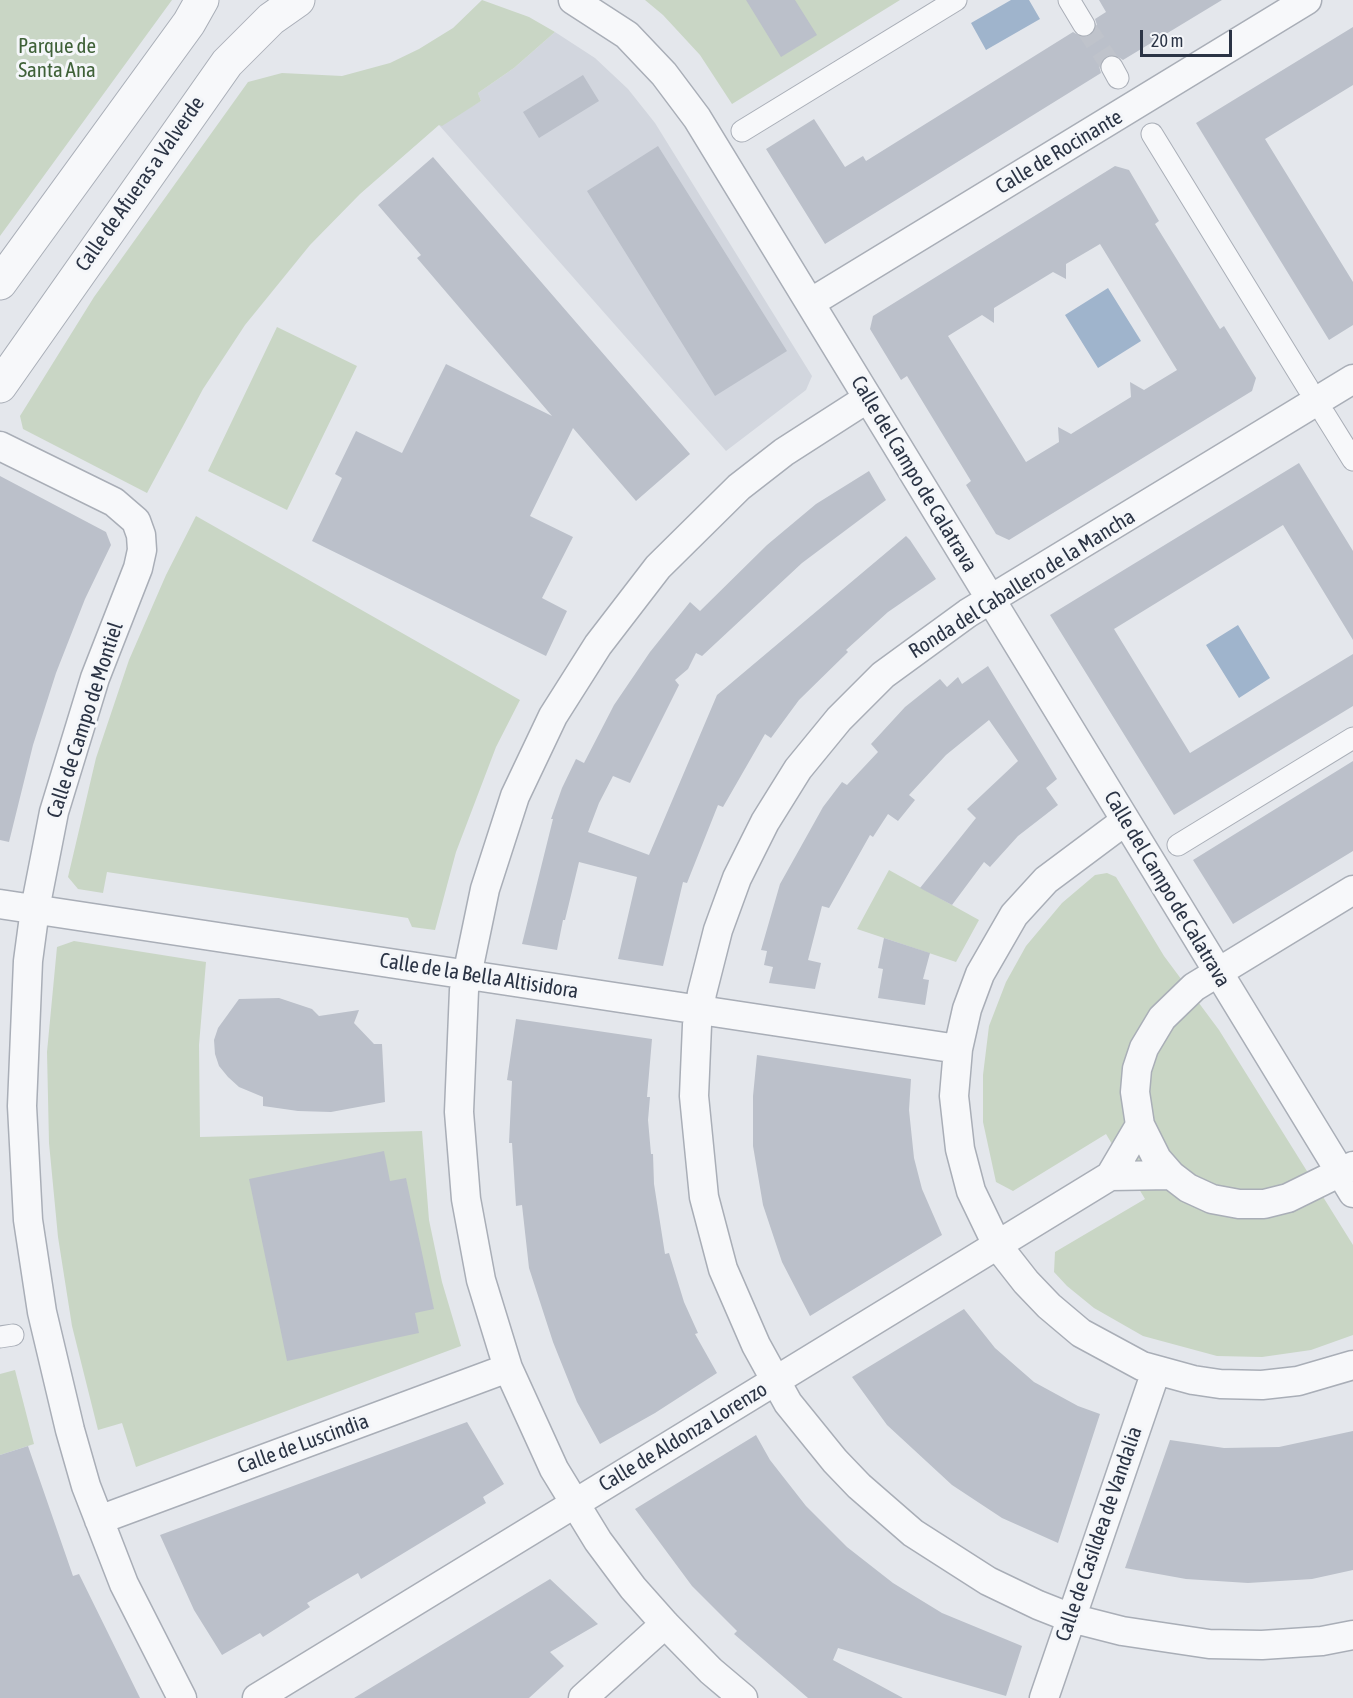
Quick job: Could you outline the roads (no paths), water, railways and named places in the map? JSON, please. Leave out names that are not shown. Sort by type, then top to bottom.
[{"type":"street","points":[[0,283],[189,23],[202,0]]},
{"type":"street","name":"Calle de Afueras a Valverde","points":[[0,386],[227,63],[271,19],[298,0]]},
{"type":"street","name":"Calle del Campo de Calatrava","points":[[573,0],[627,35],[664,74],[708,135],[1218,972],[1349,1177]]},
{"type":"street","points":[[742,131],[956,0]]},
{"type":"street","points":[[1069,0],[1084,25]]},
{"type":"street","name":"Calle de Rocinante","points":[[810,303],[1307,0]]},
{"type":"street","points":[[1152,134],[1308,388]]},
{"type":"street","name":"Ronda del Caballero de la Mancha","points":[[1353,379],[991,600],[922,645],[883,675],[839,718],[798,769],[765,822],[737,878],[718,930],[699,1009],[694,1096],[704,1197],[723,1269],[740,1312],[774,1381],[795,1413],[835,1461],[859,1486],[913,1533],[988,1581],[1071,1618],[1122,1631],[1209,1644],[1262,1646],[1322,1641],[1353,1635]]},
{"type":"street","points":[[743,1698],[711,1671],[664,1624],[633,1588],[574,1503],[530,1419],[508,1368],[481,1280],[461,1157],[459,1062],[466,974],[485,889],[515,796],[554,716],[598,645],[658,567],[739,487],[784,452],[868,398]]},
{"type":"street","points":[[1325,415],[1353,460]]},
{"type":"street","name":"Calle de Campo de Montiel","points":[[0,446],[114,502],[136,521],[141,535],[138,568],[95,678],[70,753],[54,812],[35,909],[23,1047],[22,1106],[28,1220],[42,1312],[54,1369],[86,1486],[99,1520],[124,1584],[182,1698]]},
{"type":"street","points":[[1178,845],[1353,738]]},
{"type":"street","points":[[1125,820],[1046,880],[1014,915],[980,974],[967,1009],[958,1049],[954,1096],[960,1149],[971,1191],[997,1245],[1034,1290],[1081,1333],[1155,1371],[1220,1384],[1262,1384],[1298,1381],[1353,1365]]},
{"type":"street","points":[[1349,1177],[1264,1204],[1239,1204],[1212,1199],[1188,1188],[1170,1175],[1147,1144],[1140,1125],[1135,1092],[1137,1069],[1144,1048],[1162,1018],[1194,987],[1353,890]]},
{"type":"street","name":"Calle de la Bella Altisidora","points":[[0,904],[958,1049]]},
{"type":"street","name":"Calle de Aldonza Lorenzo","points":[[257,1698],[1110,1176],[1140,1125]]},
{"type":"street","points":[[1110,1176],[1170,1175]]},
{"type":"street","name":"Calle de Luscindia","points":[[99,1520],[508,1368]]},
{"type":"street","name":"Calle de Casildea de Vandalia","points":[[1044,1698],[1155,1371]]},
{"type":"street","points":[[583,1698],[664,1624]]},
{"type":"water","points":[[1011,0],[1029,0],[1040,19],[986,50],[971,23]]},
{"type":"water","points":[[1108,288],[1141,341],[1098,368],[1065,315]]},
{"type":"water","points":[[1238,625],[1270,678],[1239,698],[1206,645]]},
{"type":"tunnel","points":[[1084,25],[1112,67]]},
{"type":"park label","name":"Parque de Santa Ana","points":[[57,58]]}]
